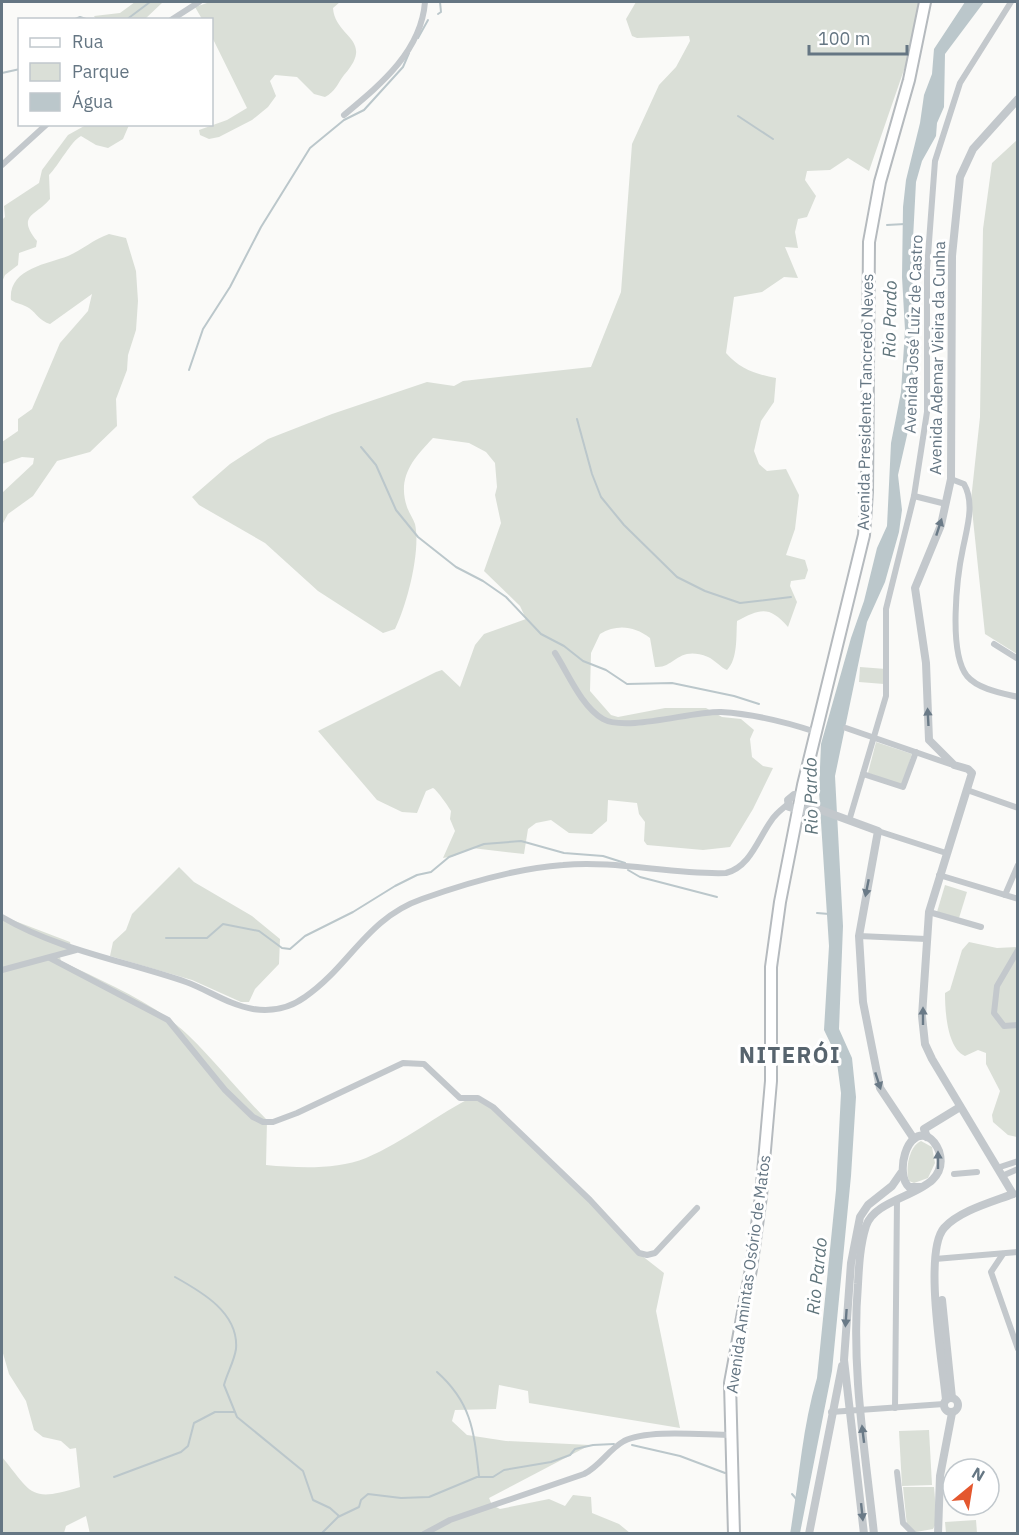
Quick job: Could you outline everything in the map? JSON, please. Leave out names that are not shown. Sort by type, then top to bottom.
[{"type":"main road","name":"Avenida Presidente Tancredo Neves","points":[[808,765],[858,568],[865,528],[869,242],[880,182],[909,80],[925,2]]},
{"type":"main road","points":[[802,803],[808,765]]},
{"type":"main road","points":[[802,803],[808,765]]},
{"type":"main road","name":"Avenida Amintas Osório de Matos","points":[[734,1533],[730,1375],[751,1269],[769,1112],[771,967],[780,902],[802,803]]},
{"type":"street","points":[[174,18],[199,2]]},
{"type":"street","points":[[344,115],[388,77],[400,63],[420,25],[425,2]]},
{"type":"street","name":"Avenida José Luiz de Castro","points":[[849,821],[888,688],[886,609],[914,495],[927,412],[927,269],[935,160],[960,83],[1011,2]]},
{"type":"street","name":"Avenida Ademar Vieira da Cunha","points":[[954,765],[929,740],[926,663],[915,596],[916,580],[941,525],[951,479],[952,255],[960,177],[973,149],[1017,99]]},
{"type":"street","points":[[2,165],[45,126]]},
{"type":"street","points":[[951,479],[964,484],[970,506],[958,584],[956,624],[959,658],[966,675],[972,681],[990,690],[1017,697]]},
{"type":"street","points":[[914,495],[946,504]]},
{"type":"street","points":[[994,644],[1017,659]]},
{"type":"street","points":[[555,652],[586,702],[606,720],[634,722],[721,712],[768,719],[816,732]]},
{"type":"street","points":[[846,728],[968,769],[972,776],[929,912],[926,939],[924,1039],[932,1059],[1015,1195],[986,1204],[946,1226],[938,1238],[935,1274],[947,1401],[945,1409],[952,1413]]},
{"type":"street","points":[[863,774],[903,787],[916,752]]},
{"type":"street","points":[[967,790],[1017,808]]},
{"type":"street","points":[[2,918],[78,950],[189,984],[251,1009],[274,1010],[304,998],[323,982],[363,936],[384,919],[420,899],[469,885],[562,865],[633,867],[711,873],[734,871],[748,858],[773,818],[802,803],[839,818],[946,853]]},
{"type":"street","points":[[878,831],[859,936],[863,1002],[877,1079],[890,1105],[914,1138]]},
{"type":"street","points":[[1005,895],[1017,864]]},
{"type":"street","points":[[939,875],[1017,899]]},
{"type":"street","points":[[929,912],[981,927]]},
{"type":"street","points":[[859,936],[926,939]]},
{"type":"street","points":[[2,970],[78,950]]},
{"type":"street","points":[[1017,950],[997,987],[994,1013],[1004,1026],[1017,1025]]},
{"type":"street","points":[[50,958],[168,1020],[225,1090],[253,1117],[263,1122],[273,1122],[297,1113],[403,1063],[424,1064],[460,1098],[478,1098],[493,1107],[590,1200],[639,1253],[647,1256],[655,1253],[696,1208]]},
{"type":"street","points":[[864,1533],[855,1411],[855,1337],[863,1237],[872,1215],[934,1178],[940,1164],[938,1149],[927,1137],[924,1129],[960,1107]]},
{"type":"street","points":[[809,1533],[831,1413],[844,1360],[857,1224],[868,1205],[892,1186],[901,1173],[908,1146],[914,1138],[927,1137]]},
{"type":"street","points":[[1000,1172],[1017,1161]]},
{"type":"street","points":[[1000,1172],[1017,1169]]},
{"type":"street","points":[[954,1174],[977,1172]]},
{"type":"street","points":[[901,1173],[903,1181],[909,1186],[922,1187]]},
{"type":"street","points":[[895,1408],[897,1199]]},
{"type":"street","points":[[935,1259],[1017,1252]]},
{"type":"street","points":[[1003,1254],[991,1272],[1017,1349]]},
{"type":"street","points":[[844,1360],[855,1411],[874,1533]]},
{"type":"street","points":[[831,1413],[947,1401],[958,1405],[952,1413],[940,1476],[938,1533]]},
{"type":"street","points":[[424,1533],[450,1521],[584,1474],[598,1466],[615,1447],[630,1439],[657,1436],[731,1435]]},
{"type":"street","points":[[897,1472],[903,1523],[914,1533]]},
{"type":"green space","points":[[135,2],[163,2],[146,18],[95,18],[94,16],[120,13]]},
{"type":"green space","points":[[210,2],[340,2],[333,8],[335,18],[351,39],[356,54],[353,63],[334,90],[325,97],[314,94],[297,77],[275,75],[270,81],[276,96],[268,107],[252,120],[219,137],[209,139],[200,135],[199,130],[227,120],[247,108],[213,39],[213,18],[201,18],[195,7]]},
{"type":"green space","points":[[636,2],[919,2],[906,64],[869,171],[848,158],[830,170],[807,171],[805,180],[816,196],[807,217],[798,219],[795,232],[798,248],[785,247],[798,278],[784,277],[762,292],[734,297],[726,353],[748,370],[776,378],[774,402],[761,421],[754,451],[759,464],[767,471],[786,469],[799,495],[795,529],[786,555],[805,560],[808,570],[805,579],[791,581],[790,586],[797,602],[788,627],[775,615],[764,611],[737,621],[735,654],[727,670],[711,658],[698,654],[683,655],[667,665],[655,667],[650,638],[638,631],[625,628],[613,629],[600,634],[591,653],[590,691],[611,715],[618,717],[665,708],[706,708],[722,717],[741,719],[754,730],[750,739],[752,757],[763,766],[773,768],[753,809],[730,847],[703,850],[647,845],[644,841],[645,822],[639,814],[637,803],[608,800],[607,821],[592,834],[569,833],[551,820],[536,823],[528,829],[524,854],[472,848],[443,858],[455,831],[450,819],[451,811],[435,789],[426,791],[417,813],[402,812],[377,800],[318,731],[442,670],[460,687],[475,645],[484,634],[526,619],[520,606],[484,571],[501,523],[495,495],[497,487],[495,463],[486,452],[469,443],[433,438],[413,461],[406,478],[404,496],[415,524],[414,563],[404,606],[395,629],[383,633],[318,591],[265,543],[199,505],[192,497],[230,464],[268,439],[332,414],[427,382],[454,386],[463,381],[591,367],[621,292],[632,144],[659,85],[676,67],[690,41],[689,36],[637,38],[632,36],[626,19]]},
{"type":"green space","points":[[84,126],[129,126],[123,139],[108,148],[96,145],[81,136],[73,143],[49,175],[50,199],[28,221],[28,226],[37,241],[36,247],[19,253],[18,265],[5,275],[2,282],[4,206],[39,183],[42,170],[68,135]]},
{"type":"green space","points":[[1017,140],[1017,654],[985,634],[971,500],[980,417],[983,229],[992,163]]},
{"type":"green space","points":[[109,234],[126,238],[136,271],[138,301],[136,330],[128,355],[127,370],[116,399],[117,426],[90,452],[57,461],[33,496],[8,514],[2,525],[2,493],[33,464],[34,458],[22,457],[2,464],[2,442],[18,431],[18,419],[32,409],[60,343],[88,311],[92,294],[50,324],[29,308],[11,300],[12,290],[16,281],[30,269],[68,256]]},
{"type":"green space","points":[[860,667],[886,669],[884,684],[859,682]]},
{"type":"green space","points":[[876,742],[912,754],[902,785],[868,773]]},
{"type":"green space","points":[[179,867],[194,882],[252,916],[280,939],[279,964],[255,989],[249,1002],[241,1002],[192,980],[110,956],[113,942],[126,930],[132,914]]},
{"type":"green space","points":[[945,885],[967,892],[959,918],[937,912]]},
{"type":"green space","points":[[2,916],[70,942],[71,947],[60,957],[61,961],[160,1012],[188,1035],[267,1120],[266,1165],[317,1167],[354,1162],[394,1144],[474,1096],[500,1111],[641,1255],[664,1273],[656,1311],[680,1428],[529,1403],[528,1391],[499,1385],[496,1409],[455,1410],[452,1421],[467,1435],[506,1441],[590,1445],[489,1498],[492,1505],[500,1509],[549,1499],[565,1506],[573,1495],[591,1497],[592,1513],[619,1524],[630,1533],[90,1534],[86,1516],[66,1526],[64,1533],[2,1533],[2,1457],[26,1487],[33,1492],[51,1494],[80,1487],[76,1448],[70,1449],[61,1441],[43,1437],[34,1430],[26,1401],[9,1374],[2,1350]]},
{"type":"green space","points":[[969,942],[997,948],[1017,947],[1017,1137],[1008,1135],[993,1122],[992,1115],[1000,1091],[986,1064],[986,1053],[978,1050],[965,1056],[954,1045],[948,1028],[945,993],[950,990],[962,950]]},
{"type":"green space","points":[[921,1141],[932,1147],[935,1163],[928,1178],[914,1183],[909,1181],[908,1164],[911,1153]]},
{"type":"green space","points":[[929,1430],[932,1485],[902,1486],[899,1431]]},
{"type":"green space","points":[[903,1487],[934,1487],[937,1522],[933,1529],[916,1532],[907,1526]]},
{"type":"green space","points":[[976,1520],[977,1533],[946,1533],[945,1522]]},
{"type":"water","points":[[965,2],[984,2],[945,54],[944,107],[937,123],[936,136],[922,161],[916,182],[913,239],[915,390],[898,475],[902,510],[899,532],[885,582],[867,622],[835,776],[843,926],[839,1029],[852,1058],[856,1097],[851,1176],[832,1371],[800,1533],[790,1534],[804,1436],[817,1378],[836,1190],[841,1093],[836,1055],[824,1030],[829,946],[819,791],[821,744],[864,601],[877,548],[887,526],[891,443],[901,392],[905,330],[902,277],[903,207],[906,180],[920,123],[924,95],[932,74],[934,49]]},
{"type":"waterway","points":[[129,18],[150,2]]},
{"type":"waterway","points":[[438,14],[441,12],[440,2]]},
{"type":"waterway","points":[[78,18],[83,18]]},
{"type":"waterway","points":[[418,38],[428,20]]},
{"type":"waterway","points":[[189,370],[203,329],[230,287],[261,227],[310,148],[344,120],[364,110],[403,67],[409,53]]},
{"type":"waterway","points":[[2,73],[18,69]]},
{"type":"waterway","points":[[738,116],[773,139]]},
{"type":"waterway","points":[[887,225],[905,224]]},
{"type":"waterway","points":[[577,419],[592,474],[601,497],[624,525],[677,577],[705,591],[740,603],[791,597]]},
{"type":"waterway","points":[[361,447],[376,465],[396,510],[418,537],[456,567],[483,581],[506,597],[541,634],[564,646],[583,661],[606,670],[627,684],[672,683],[734,696],[759,704]]},
{"type":"waterway","points":[[166,938],[207,938],[223,924],[259,931],[282,948],[290,949],[305,936],[353,912],[395,886],[417,875],[431,872],[449,857],[484,844],[521,841],[564,853],[603,856],[625,863]]},
{"type":"waterway","points":[[628,870],[640,877],[717,897]]},
{"type":"waterway","points":[[817,913],[829,914]]},
{"type":"waterway","points":[[175,1277],[217,1305],[232,1325],[236,1349],[224,1385],[237,1417],[303,1471],[313,1500],[330,1508],[339,1516]]},
{"type":"waterway","points":[[437,1372],[458,1395],[469,1419],[479,1476]]},
{"type":"waterway","points":[[114,1477],[181,1452],[188,1446],[194,1423],[215,1412],[234,1412]]},
{"type":"waterway","points":[[321,1534],[338,1517],[359,1507],[361,1500],[368,1494],[401,1498],[429,1497],[477,1477],[493,1477],[504,1470],[551,1462],[570,1455],[575,1449],[614,1444]]},
{"type":"waterway","points":[[632,1445],[680,1456],[725,1473]]},
{"type":"waterway","points":[[792,1494],[798,1501]]},
{"type":"district","name":"NITERÓI","points":[[790,1055]]},
{"type":"water label","name":"Rio Pardo","points":[[890,319]]},
{"type":"water label","name":"Rio Pardo","points":[[811,796]]},
{"type":"water label","name":"Rio Pardo","points":[[817,1276]]}]
